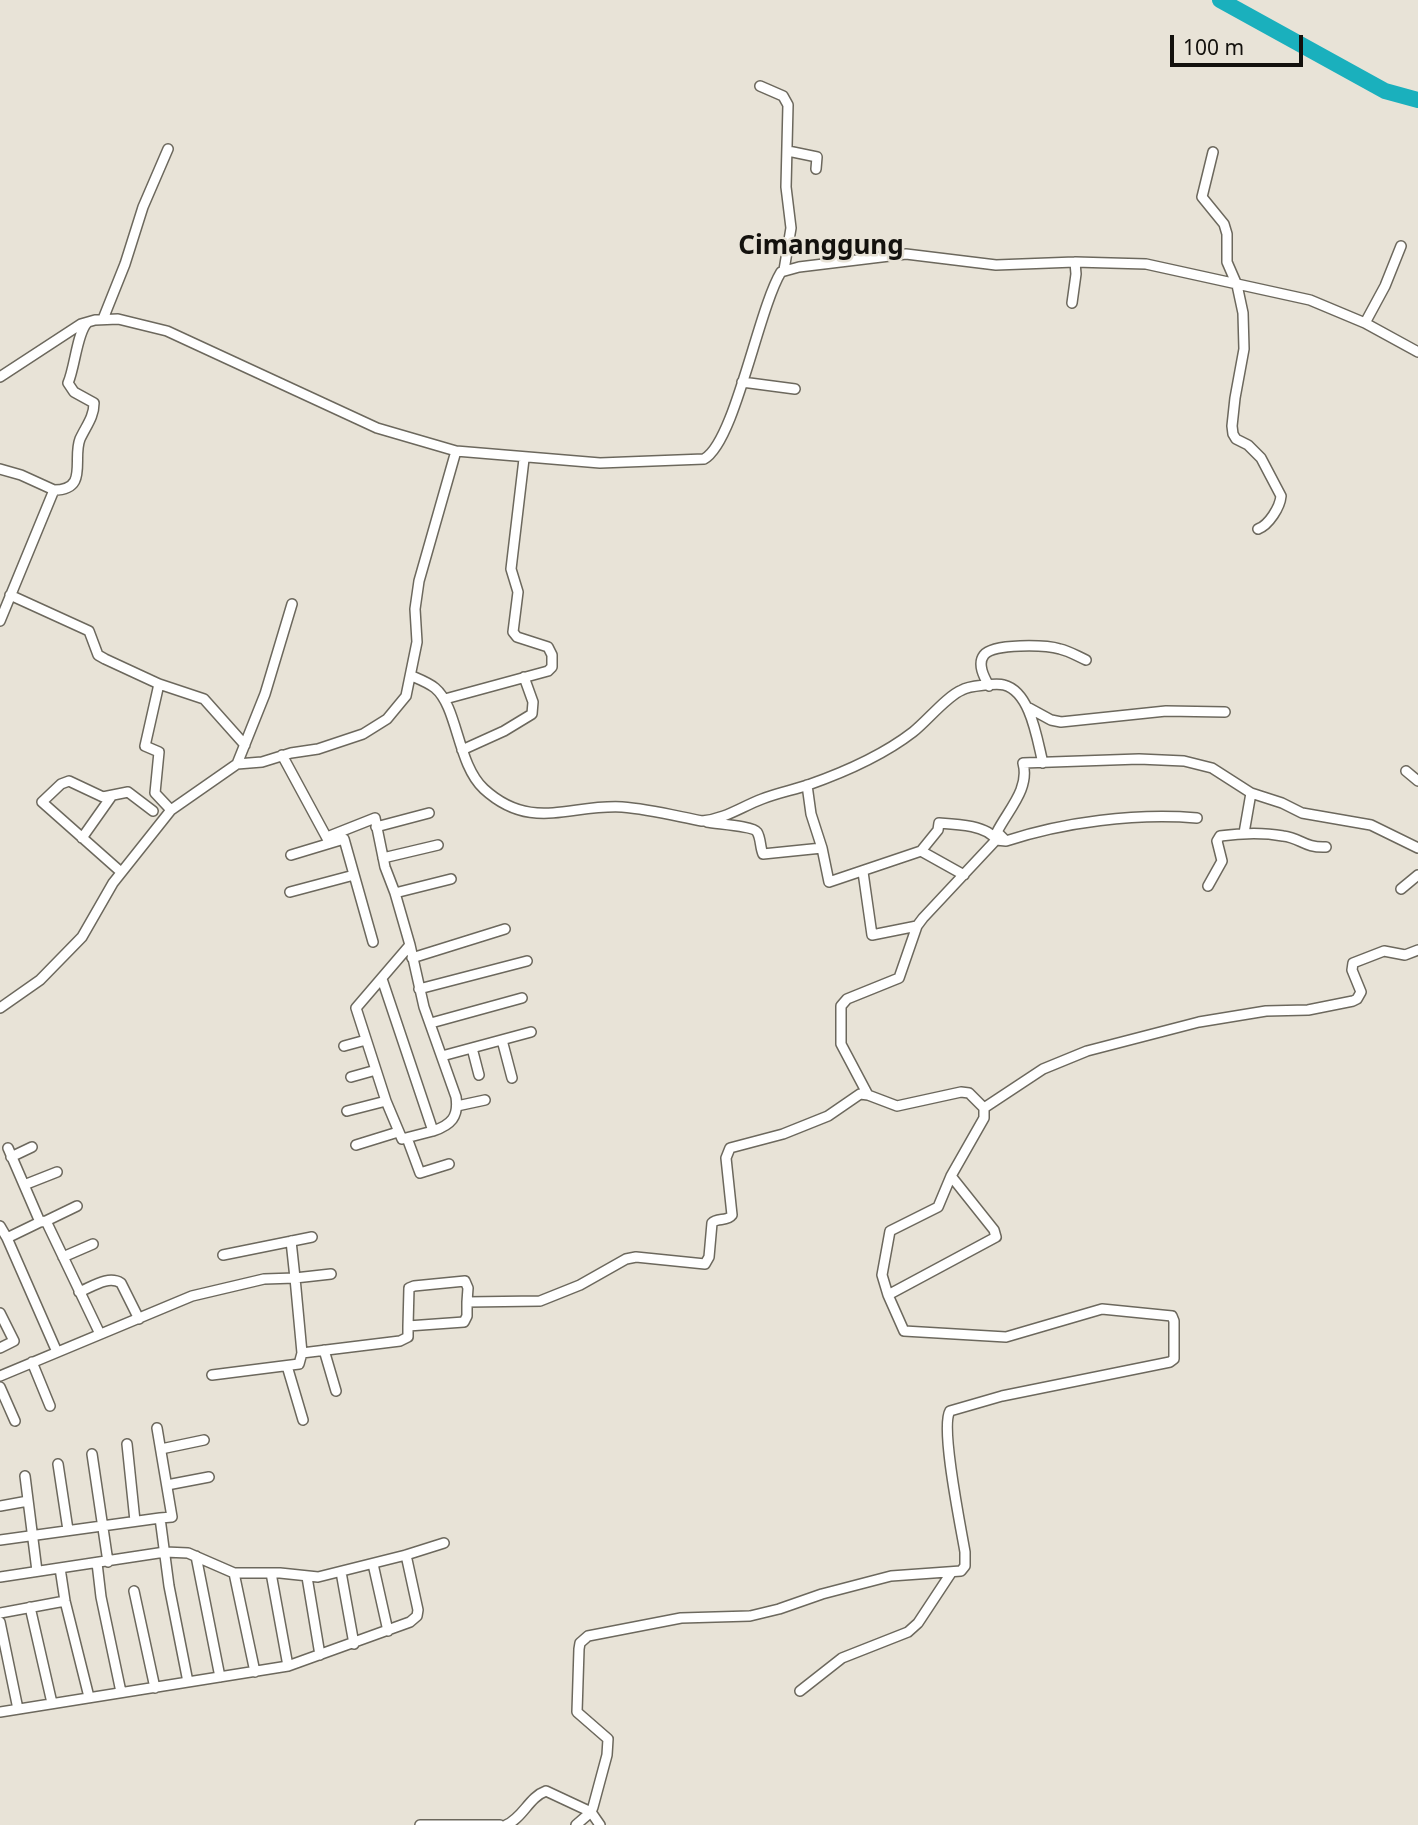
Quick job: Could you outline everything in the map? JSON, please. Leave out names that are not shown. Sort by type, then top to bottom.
[{"type":"street","points":[[0,377],[81,324],[99,320],[131,321],[167,331],[377,428],[456,451],[524,459],[600,463],[704,459],[713,452],[730,420],[759,326],[779,275],[784,270],[791,228],[786,187],[787,100],[760,86]]},
{"type":"street","points":[[0,469],[54,490],[70,488],[77,475],[79,442],[94,413],[94,403],[74,392],[68,383],[85,324],[99,320],[125,264],[143,206],[168,149]]},
{"type":"street","points":[[788,150],[817,157],[816,169]]},
{"type":"street","points":[[1213,152],[1202,197],[1224,224],[1227,234],[1227,262],[1237,285],[1243,313],[1244,349],[1235,398],[1233,434],[1261,458],[1282,495],[1279,505],[1264,527],[1258,529]]},
{"type":"street","points":[[1365,323],[1385,286],[1401,246]]},
{"type":"street","points":[[784,270],[905,254],[996,265],[1074,262],[1146,264],[1310,300],[1365,323],[1418,352]]},
{"type":"street","points":[[1072,303],[1076,274],[1074,262]]},
{"type":"street","points":[[742,382],[795,390]]},
{"type":"street","points":[[0,1008],[40,980],[69,953],[82,937],[113,883],[171,810],[237,764],[262,762],[282,755],[317,749],[363,734],[387,719],[406,696],[417,642],[415,609],[419,581],[456,451]]},
{"type":"street","points":[[445,699],[548,671],[553,664],[548,647],[517,637],[513,632],[518,593],[511,569],[524,459]]},
{"type":"street","points":[[0,621],[54,490]]},
{"type":"street","points":[[10,595],[89,631],[98,655],[159,684],[204,699],[245,745]]},
{"type":"street","points":[[237,764],[265,694],[292,604]]},
{"type":"street","points":[[989,686],[982,674],[982,659],[995,649],[1051,647],[1086,660]]},
{"type":"street","points":[[412,676],[435,687],[445,699],[470,769],[483,788],[510,807],[527,813],[569,813],[601,807],[624,807],[727,826],[751,827],[756,830],[763,854],[822,848]]},
{"type":"street","points":[[462,750],[504,731],[532,714],[533,702],[524,677]]},
{"type":"street","points":[[159,684],[145,746],[159,752],[155,793],[171,810]]},
{"type":"street","points":[[702,821],[730,815],[762,799],[858,765],[914,732],[962,690],[1006,685],[1029,708],[1051,720],[1061,722],[1143,712],[1225,712]]},
{"type":"street","points":[[1029,708],[1043,763]]},
{"type":"street","points":[[282,755],[329,840]]},
{"type":"street","points":[[1001,841],[998,832],[1019,796],[1025,771],[1023,763],[1139,759],[1184,761],[1212,768],[1251,793],[1302,813],[1371,825],[1418,848]]},
{"type":"street","points":[[1406,771],[1418,782]]},
{"type":"street","points":[[111,797],[93,794],[66,781],[42,802],[121,872]]},
{"type":"street","points":[[807,785],[811,814],[829,882],[921,851],[938,830],[939,823],[979,830],[992,834],[1001,841]]},
{"type":"street","points":[[82,838],[111,797],[117,793],[128,792],[153,811]]},
{"type":"street","points":[[1244,833],[1251,793]]},
{"type":"street","points":[[376,827],[429,813]]},
{"type":"street","points":[[869,1095],[841,1044],[840,1010],[848,999],[899,978],[917,926],[964,875],[1001,841],[1081,823],[1174,816],[1196,818]]},
{"type":"street","points":[[291,855],[375,818],[383,858],[410,945],[419,989],[457,1106],[455,1118],[449,1124],[402,1139],[386,1101],[356,1008],[410,945]]},
{"type":"street","points":[[1208,886],[1223,861],[1217,841],[1219,837],[1244,833],[1284,836],[1310,847],[1326,847]]},
{"type":"street","points":[[329,840],[344,839],[373,942]]},
{"type":"street","points":[[383,858],[438,845]]},
{"type":"street","points":[[921,851],[964,875]]},
{"type":"street","points":[[863,872],[872,935],[917,926]]},
{"type":"street","points":[[290,892],[354,875]]},
{"type":"street","points":[[1401,889],[1418,875]]},
{"type":"street","points":[[395,893],[451,879]]},
{"type":"street","points":[[412,958],[505,929]]},
{"type":"street","points":[[984,1108],[1043,1069],[1087,1051],[1227,1017],[1266,1011],[1308,1010],[1353,1001],[1361,992],[1352,970],[1353,963],[1384,951],[1405,955],[1418,950]]},
{"type":"street","points":[[419,989],[527,961]]},
{"type":"street","points":[[382,979],[433,1131]]},
{"type":"street","points":[[430,1023],[522,998]]},
{"type":"street","points":[[442,1056],[531,1032]]},
{"type":"street","points":[[344,1046],[366,1040]]},
{"type":"street","points":[[502,1040],[512,1078]]},
{"type":"street","points":[[472,1048],[480,1075]]},
{"type":"street","points":[[351,1077],[376,1070]]},
{"type":"street","points":[[467,1302],[540,1301],[580,1285],[626,1259],[636,1257],[705,1264],[709,1257],[712,1223],[715,1220],[727,1219],[732,1214],[726,1158],[730,1148],[783,1134],[828,1116],[860,1094],[897,1106],[961,1092],[969,1093],[984,1108],[984,1118],[951,1176],[936,1210],[890,1231],[882,1275],[904,1330],[1010,1336],[1102,1309],[1169,1315],[1174,1321],[1174,1356],[1170,1362],[1002,1396],[950,1411],[946,1418],[965,1564],[962,1570],[891,1576],[750,1616],[681,1618],[588,1636],[580,1643],[579,1649],[577,1712],[608,1739],[607,1755],[591,1812],[576,1825]]},
{"type":"street","points":[[457,1106],[485,1100]]},
{"type":"street","points":[[347,1111],[386,1101]]},
{"type":"street","points":[[356,1145],[398,1132]]},
{"type":"street","points":[[407,1138],[420,1173],[449,1164]]},
{"type":"street","points":[[32,1147],[9,1152],[100,1334]]},
{"type":"street","points":[[24,1185],[57,1172]]},
{"type":"street","points":[[888,1295],[995,1238],[994,1230],[951,1176]]},
{"type":"street","points":[[7,1238],[77,1206]]},
{"type":"street","points":[[0,1226],[57,1352]]},
{"type":"street","points":[[223,1255],[312,1237]]},
{"type":"street","points":[[212,1375],[299,1364],[302,1353],[291,1241]]},
{"type":"street","points":[[62,1257],[93,1244]]},
{"type":"street","points":[[0,1376],[192,1296],[264,1279],[295,1279],[331,1274]]},
{"type":"street","points":[[79,1292],[109,1280],[117,1280],[139,1319]]},
{"type":"street","points":[[302,1353],[400,1341],[408,1337],[408,1326],[409,1288],[465,1282],[468,1288],[467,1316],[464,1322],[408,1326]]},
{"type":"street","points":[[0,1313],[14,1341],[0,1348]]},
{"type":"street","points":[[324,1350],[336,1391]]},
{"type":"street","points":[[32,1363],[50,1406]]},
{"type":"street","points":[[287,1366],[303,1420]]},
{"type":"street","points":[[0,1387],[15,1421]]},
{"type":"street","points":[[0,1540],[172,1517],[157,1428]]},
{"type":"street","points":[[161,1449],[204,1440]]},
{"type":"street","points":[[127,1444],[135,1521]]},
{"type":"street","points":[[92,1454],[108,1562]]},
{"type":"street","points":[[58,1464],[68,1530]]},
{"type":"street","points":[[25,1476],[37,1571]]},
{"type":"street","points":[[167,1485],[209,1477]]},
{"type":"street","points":[[0,1506],[28,1501]]},
{"type":"street","points":[[160,1518],[169,1586],[188,1682]]},
{"type":"street","points":[[0,1577],[165,1552],[196,1556],[234,1573],[307,1577],[341,1572],[444,1543]]},
{"type":"street","points":[[0,1712],[288,1666],[388,1631],[410,1622],[417,1616],[406,1555]]},
{"type":"street","points":[[196,1556],[220,1677]]},
{"type":"street","points":[[97,1563],[101,1597],[121,1692]]},
{"type":"street","points":[[373,1564],[388,1631]]},
{"type":"street","points":[[60,1568],[65,1601],[89,1697]]},
{"type":"street","points":[[341,1572],[354,1644]]},
{"type":"street","points":[[234,1573],[255,1672]]},
{"type":"street","points":[[271,1573],[288,1666]]},
{"type":"street","points":[[800,1691],[823,1671],[855,1651],[908,1632],[924,1615],[951,1573]]},
{"type":"street","points":[[307,1577],[320,1655]]},
{"type":"street","points":[[134,1591],[155,1688]]},
{"type":"street","points":[[0,1613],[65,1601]]},
{"type":"street","points":[[30,1607],[52,1703]]},
{"type":"street","points":[[0,1622],[18,1709]]},
{"type":"street","points":[[506,1825],[516,1821],[538,1794],[546,1791],[591,1812],[600,1825]]},
{"type":"street","points":[[421,1825],[500,1825]]},
{"type":"waterway","points":[[1220,0],[1385,91],[1418,100]]},
{"type":"district","name":"Cimanggung","points":[[821,247]]}]
